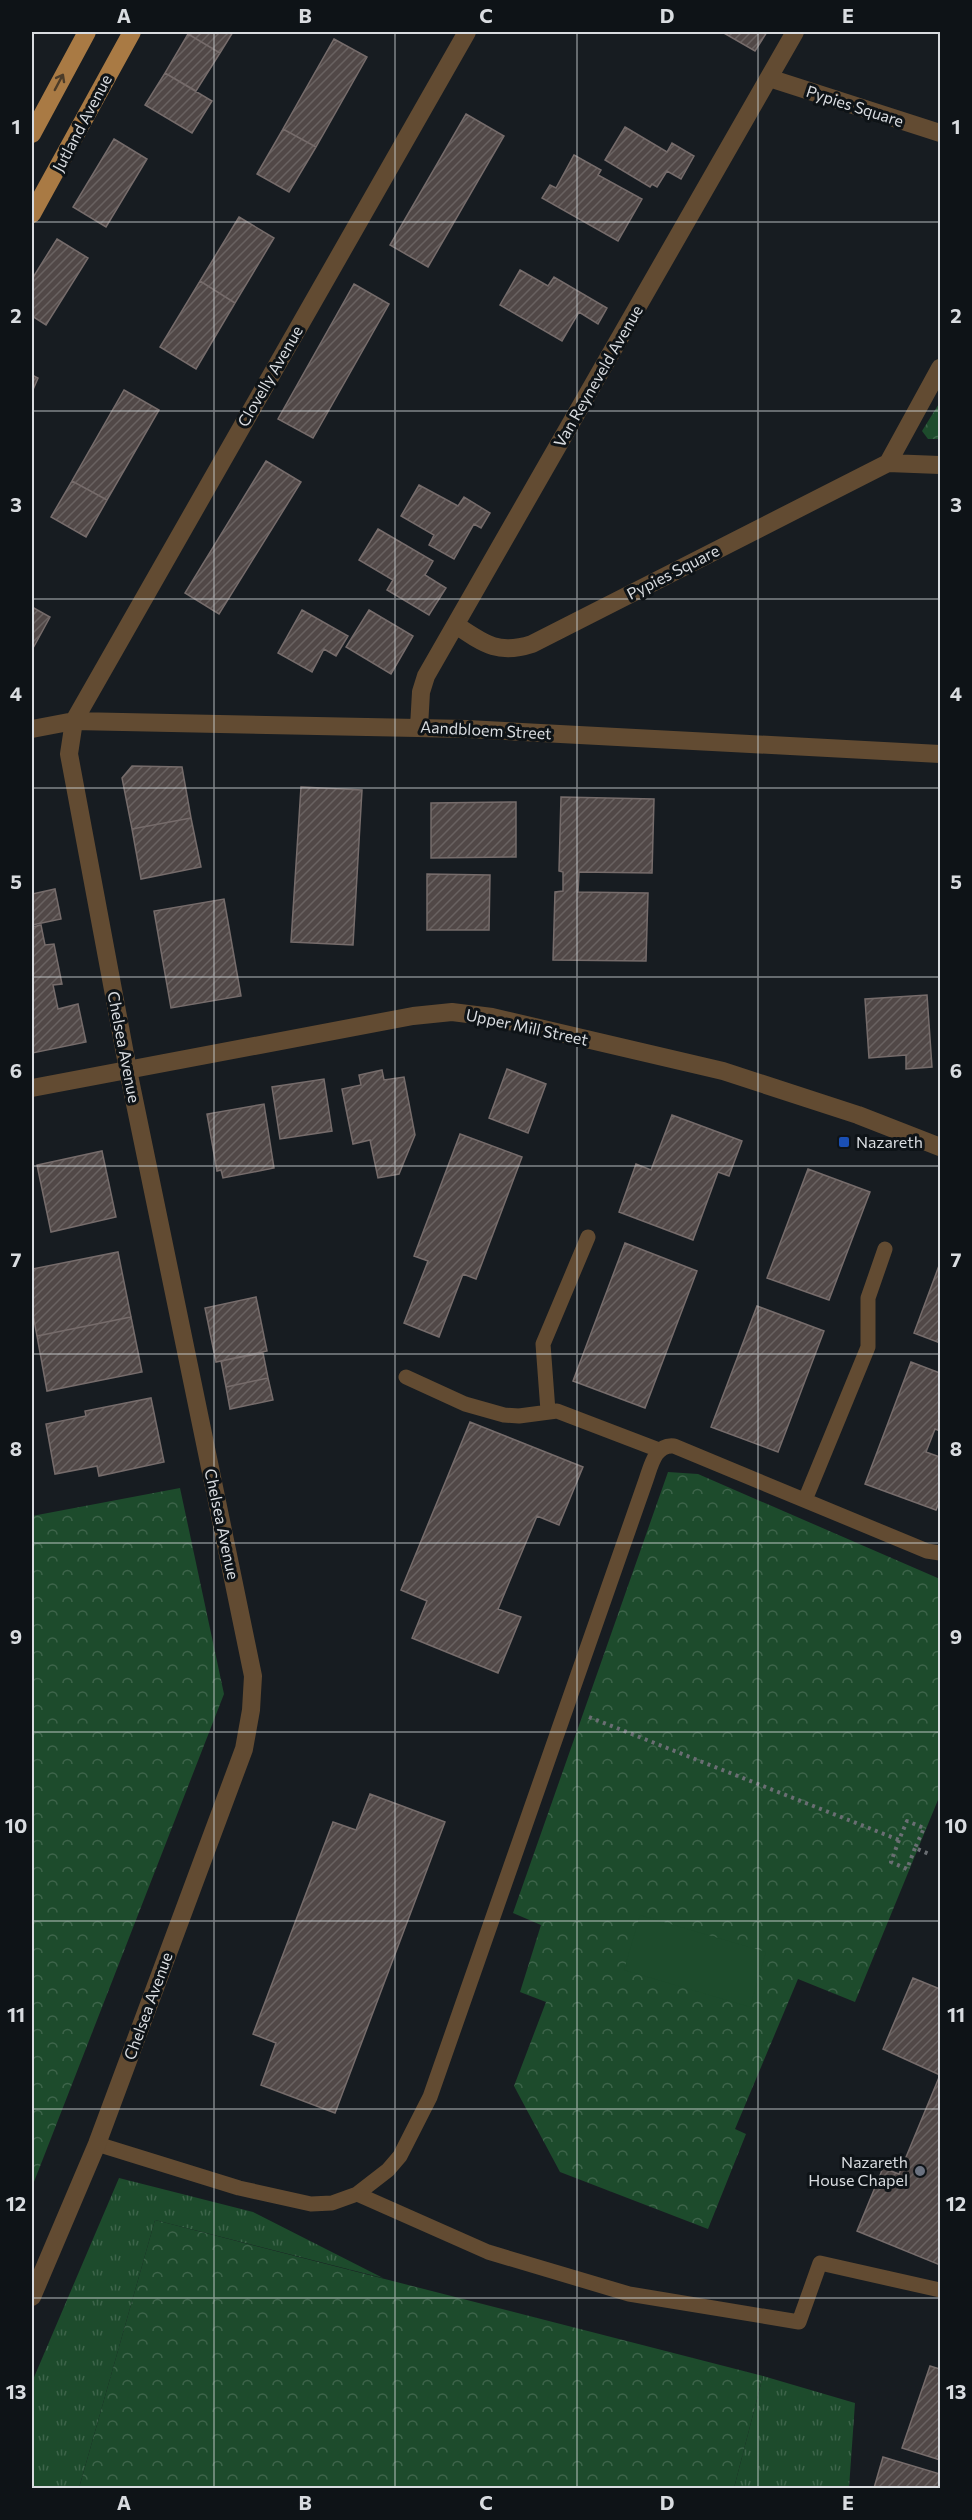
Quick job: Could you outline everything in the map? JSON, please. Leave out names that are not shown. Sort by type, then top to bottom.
[{"type":"main road","points":[[32,134],[87,32]]},
{"type":"main road","name":"Jutland Avenue","points":[[32,214],[132,32]]},
{"type":"street","name":"Clovelly Avenue","points":[[74,721],[466,32]]},
{"type":"street","name":"Van Reyneveld Avenue","points":[[418,727],[423,684],[795,32]]},
{"type":"street","name":"Pypies Square","points":[[770,78],[940,133]]},
{"type":"street","points":[[888,463],[940,368]]},
{"type":"street","name":"Pypies Square","points":[[456,625],[484,643],[498,648],[514,649],[532,644],[888,463],[940,465]]},
{"type":"street","name":"Aandbloem Street","points":[[32,729],[74,721],[418,727],[940,754]]},
{"type":"street","name":"Chelsea Avenue","points":[[32,2297],[98,2144],[244,1749],[251,1710],[253,1676],[128,1070],[69,754],[74,721]]},
{"type":"street","name":"Upper Mill Street","points":[[32,1088],[413,1016],[452,1012],[492,1017],[723,1071],[858,1115],[940,1147]]},
{"type":"lane","points":[[548,1411],[543,1344],[588,1236]]},
{"type":"lane","points":[[805,1500],[868,1347],[868,1298],[885,1249]]},
{"type":"lane","points":[[406,1377],[465,1404],[504,1415],[519,1416],[556,1411],[659,1450]]},
{"type":"lane","points":[[98,2144],[239,2188],[311,2204],[332,2203],[357,2194],[388,2170],[400,2156],[430,2097],[642,1491],[659,1450],[668,1445],[674,1446],[927,1551],[940,1553]]},
{"type":"lane","points":[[357,2194],[488,2252],[629,2294],[799,2322],[820,2263],[940,2290]]},
{"type":"path","points":[[566,1708],[899,1840]]},
{"type":"path","points":[[907,1821],[924,1828],[907,1869],[891,1862],[899,1840],[907,1821]]},
{"type":"path","points":[[915,1848],[929,1854]]},
{"type":"green space","points":[[940,402],[940,439],[928,439],[922,431]]},
{"type":"green space","points":[[668,1472],[698,1474],[940,1579],[940,1795],[855,2002],[798,1979],[735,2129],[746,2134],[708,2229],[560,2172],[514,2086],[546,2002],[520,1992],[541,1925],[513,1913]]},
{"type":"green space","points":[[180,1488],[224,1694],[32,2187],[32,1516]]},
{"type":"green space","points":[[640,1915],[766,1952],[750,2007],[624,1970]]},
{"type":"green space","points":[[119,2178],[253,2212],[383,2278],[155,2220],[79,2488],[32,2488],[32,2382]]},
{"type":"green space","points":[[155,2220],[763,2376],[734,2488],[79,2488]]},
{"type":"green space","points":[[763,2376],[855,2403],[849,2488],[734,2488]]},
{"type":"building","points":[[190,32],[233,32],[220,53],[188,34]]},
{"type":"building","points":[[722,32],[767,32],[755,51]]},
{"type":"building","points":[[188,34],[220,53],[196,91],[165,73]]},
{"type":"building","points":[[334,39],[367,57],[316,147],[283,129]]},
{"type":"building","points":[[165,73],[212,101],[192,133],[145,105]]},
{"type":"building","points":[[466,114],[504,136],[428,267],[390,245]]},
{"type":"building","points":[[625,127],[667,152],[672,143],[694,156],[681,179],[667,171],[657,187],[652,184],[650,187],[605,160]]},
{"type":"building","points":[[283,129],[316,147],[289,192],[257,174]]},
{"type":"building","points":[[114,139],[147,159],[106,227],[73,207]]},
{"type":"building","points":[[574,155],[601,170],[598,175],[642,199],[618,241],[542,198],[550,185],[556,188]]},
{"type":"building","points":[[239,217],[274,238],[235,303],[200,281]]},
{"type":"building","points":[[57,239],[88,258],[46,325],[32,316],[32,279]]},
{"type":"building","points":[[520,270],[548,286],[554,277],[607,308],[598,324],[579,312],[562,341],[500,305]]},
{"type":"building","points":[[200,281],[235,303],[196,369],[160,347]]},
{"type":"building","points":[[354,284],[389,304],[313,438],[278,419]]},
{"type":"building","points":[[32,375],[38,378],[32,392]]},
{"type":"building","points":[[124,390],[159,410],[107,500],[72,481]]},
{"type":"building","points":[[266,461],[301,482],[219,614],[185,593]]},
{"type":"building","points":[[72,481],[107,500],[86,537],[51,517]]},
{"type":"building","points":[[419,485],[458,506],[464,497],[490,513],[481,528],[474,524],[454,559],[429,545],[434,535],[401,516]]},
{"type":"building","points":[[378,529],[433,561],[425,575],[446,588],[429,615],[387,590],[393,580],[359,560]]},
{"type":"building","points":[[32,607],[50,617],[32,650]]},
{"type":"building","points":[[302,610],[348,636],[336,656],[324,649],[312,672],[278,653]]},
{"type":"building","points":[[369,610],[413,636],[391,674],[346,647]]},
{"type":"building","points":[[132,766],[182,767],[191,818],[132,829],[122,778]]},
{"type":"building","points":[[301,787],[362,790],[353,945],[291,942]]},
{"type":"building","points":[[561,797],[654,799],[652,873],[579,872],[578,892],[648,893],[646,961],[553,960],[555,892],[563,891],[563,872],[559,871]]},
{"type":"building","points":[[516,802],[516,857],[431,858],[431,803]]},
{"type":"building","points":[[191,818],[201,867],[141,879],[132,829]]},
{"type":"building","points":[[427,874],[490,875],[489,930],[427,930]]},
{"type":"building","points":[[55,889],[61,919],[32,925],[32,894]]},
{"type":"building","points":[[224,899],[241,996],[171,1008],[154,911]]},
{"type":"building","points":[[41,925],[45,945],[54,944],[62,984],[53,985],[58,1009],[78,1004],[86,1042],[32,1053],[32,927]]},
{"type":"building","points":[[927,995],[932,1067],[906,1069],[906,1055],[869,1058],[865,999]]},
{"type":"building","points":[[507,1069],[546,1084],[528,1133],[489,1118]]},
{"type":"building","points":[[382,1070],[384,1080],[404,1077],[415,1135],[399,1174],[378,1178],[370,1140],[353,1144],[342,1089],[361,1085],[359,1075]]},
{"type":"building","points":[[324,1079],[332,1131],[280,1139],[272,1087]]},
{"type":"building","points":[[264,1104],[274,1168],[223,1178],[221,1170],[217,1171],[207,1114]]},
{"type":"building","points":[[672,1115],[742,1141],[729,1176],[718,1172],[693,1240],[619,1212],[636,1164],[651,1170]]},
{"type":"building","points":[[460,1134],[522,1157],[476,1279],[463,1274],[439,1337],[404,1323],[428,1261],[414,1256]]},
{"type":"building","points":[[102,1151],[116,1217],[51,1232],[37,1165]]},
{"type":"building","points":[[808,1169],[870,1192],[829,1300],[767,1278]]},
{"type":"building","points":[[625,1243],[697,1271],[645,1408],[573,1381]]},
{"type":"building","points":[[118,1252],[131,1317],[37,1336],[32,1310],[32,1269]]},
{"type":"building","points":[[940,1263],[940,1343],[914,1333]]},
{"type":"building","points":[[256,1297],[267,1351],[216,1362],[205,1308]]},
{"type":"building","points":[[757,1306],[824,1331],[778,1452],[711,1427]]},
{"type":"building","points":[[131,1317],[142,1372],[47,1391],[37,1336]]},
{"type":"building","points":[[263,1353],[268,1378],[226,1387],[221,1361]]},
{"type":"building","points":[[911,1362],[940,1373],[940,1431],[935,1429],[926,1452],[940,1457],[940,1500],[936,1510],[865,1484]]},
{"type":"building","points":[[268,1378],[273,1400],[230,1409],[226,1387]]},
{"type":"building","points":[[151,1398],[164,1462],[99,1476],[97,1466],[55,1474],[46,1424],[86,1416],[85,1411]]},
{"type":"building","points":[[470,1422],[583,1467],[559,1525],[537,1516],[498,1609],[521,1617],[498,1673],[412,1638],[427,1601],[401,1590]]},
{"type":"building","points":[[370,1794],[445,1822],[335,2113],[261,2085],[276,2043],[253,2034],[333,1822],[356,1830]]},
{"type":"building","points":[[913,1978],[940,1989],[940,2075],[883,2049]]},
{"type":"building","name":"Nazareth House Chapel","points":[[940,2075],[940,2265],[857,2231],[883,2168],[899,2174]]},
{"type":"building","points":[[930,2366],[940,2369],[940,2460],[902,2448]]},
{"type":"building","points":[[883,2457],[940,2474],[940,2488],[874,2488]]},
{"type":"place","name":"Nazareth","points":[[844,1142]]},
{"type":"place","name":"Nazareth House Chapel","points":[[920,2171]]}]
